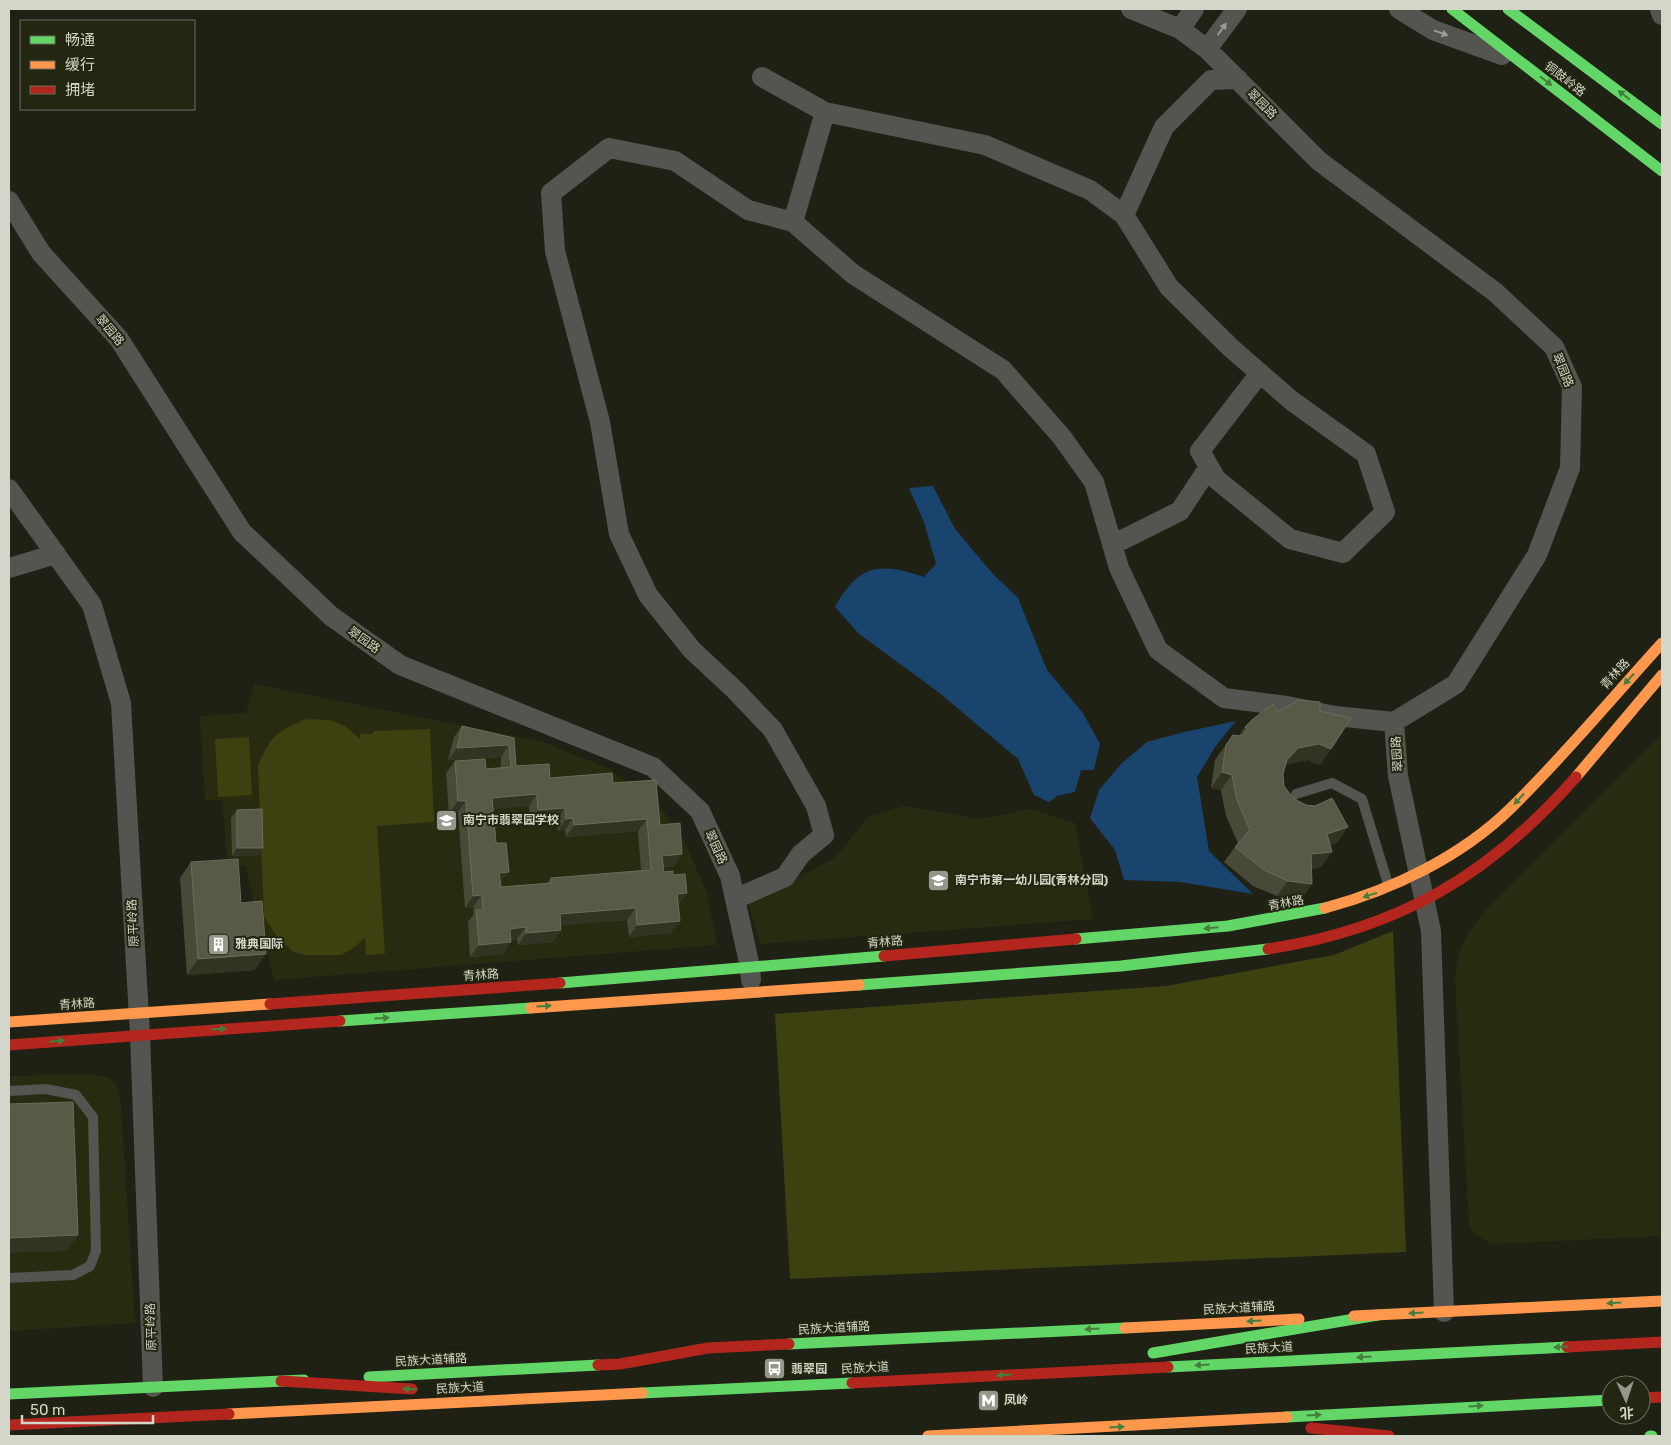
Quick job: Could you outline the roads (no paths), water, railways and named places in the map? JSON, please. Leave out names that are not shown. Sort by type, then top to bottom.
[{"type":"main road","name":"铜鼓岭路","points":[[1452,9],[1662,171]]},
{"type":"main road","name":"铜鼓岭路","points":[[1508,9],[1662,124]]},
{"type":"main road","name":"青林路","points":[[9,1022],[750,968],[1228,926],[1276,920],[1322,910],[1389,888],[1456,853],[1510,809],[1662,643]]},
{"type":"main road","points":[[9,1045],[1121,966],[1265,951],[1316,941],[1376,924],[1424,901],[1464,878],[1512,842],[1545,811],[1662,675]]},
{"type":"main road","name":"民族大道辅路","points":[[9,1394],[620,1364],[708,1348],[1662,1301]]},
{"type":"main road","points":[[1145,1354],[1378,1315]]},
{"type":"main road","name":"民族大道","points":[[9,1425],[1662,1342]]},
{"type":"main road","points":[[1029,1374],[1126,1358]]},
{"type":"main road","points":[[281,1381],[546,1398]]},
{"type":"main road","points":[[928,1436],[1243,1421],[1366,1411],[1601,1400]]},
{"type":"main road","points":[[1243,1421],[1389,1436]]},
{"type":"main road","points":[[1638,1436],[1662,1435]]},
{"type":"street","name":"翠园路","points":[[1131,9],[1180,29],[1207,49],[1319,160],[1495,292],[1554,347],[1572,387],[1570,468],[1537,555],[1456,684],[1394,722],[1398,776],[1431,931],[1444,1312]]},
{"type":"street","points":[[1180,29],[1194,9]]},
{"type":"street","points":[[1207,49],[1237,9]]},
{"type":"street","points":[[1399,9],[1433,30],[1520,61]]},
{"type":"street","points":[[1660,9],[1662,15]]},
{"type":"street","points":[[762,77],[825,112],[985,145],[1090,190],[1124,215],[1169,286],[1231,348],[1292,400],[1366,454],[1384,512],[1343,554],[1290,539],[1216,479],[1200,451],[1260,374]]},
{"type":"street","points":[[1124,215],[1164,126],[1211,80],[1238,80]]},
{"type":"street","points":[[793,222],[825,112]]},
{"type":"street","points":[[735,899],[785,877],[801,854],[824,835],[816,806],[773,730],[735,690],[692,650],[648,595],[619,534],[600,422],[555,251],[551,193],[609,148],[675,162],[748,210],[793,222],[853,274],[1003,370],[1061,436],[1094,482],[1119,568],[1158,650],[1224,698],[1287,706],[1335,716],[1394,722]]},
{"type":"street","name":"翠园路","points":[[9,201],[41,253],[119,339],[242,532],[331,616],[400,665],[653,767],[700,811],[730,876],[750,968],[751,992]]},
{"type":"street","points":[[1112,545],[1180,511],[1209,467]]},
{"type":"street","name":"原平岭路","points":[[9,489],[92,605],[121,703],[139,1013],[153,1388]]},
{"type":"street","points":[[9,568],[56,554]]},
{"type":"lane","points":[[1296,794],[1332,782],[1362,799],[1389,888]]},
{"type":"lane","points":[[9,1090],[46,1089],[76,1096],[93,1117],[96,1251],[90,1266],[73,1275],[9,1278]]},
{"type":"water","points":[[933,486],[955,529],[993,574],[1018,598],[1047,670],[1083,713],[1100,744],[1094,770],[1081,770],[1075,792],[1057,796],[1049,802],[1034,795],[1018,759],[937,691],[859,634],[835,607],[853,582],[872,570],[894,569],[924,577],[936,564],[924,522],[909,488]]},
{"type":"water","points":[[1236,721],[1215,747],[1197,777],[1209,851],[1253,894],[1180,882],[1124,880],[1115,850],[1090,818],[1099,790],[1122,763],[1147,742]]},
{"type":"place","name":"南宁市翡翠园学校","points":[[447,820]]},
{"type":"place","name":"南宁市第一幼儿园(青林分园)","points":[[939,880]]},
{"type":"place","name":"雅典国际","points":[[219,944]]},
{"type":"place","name":"翡翠园","points":[[775,1369]]},
{"type":"place","name":"凤岭","points":[[988,1400]]}]
